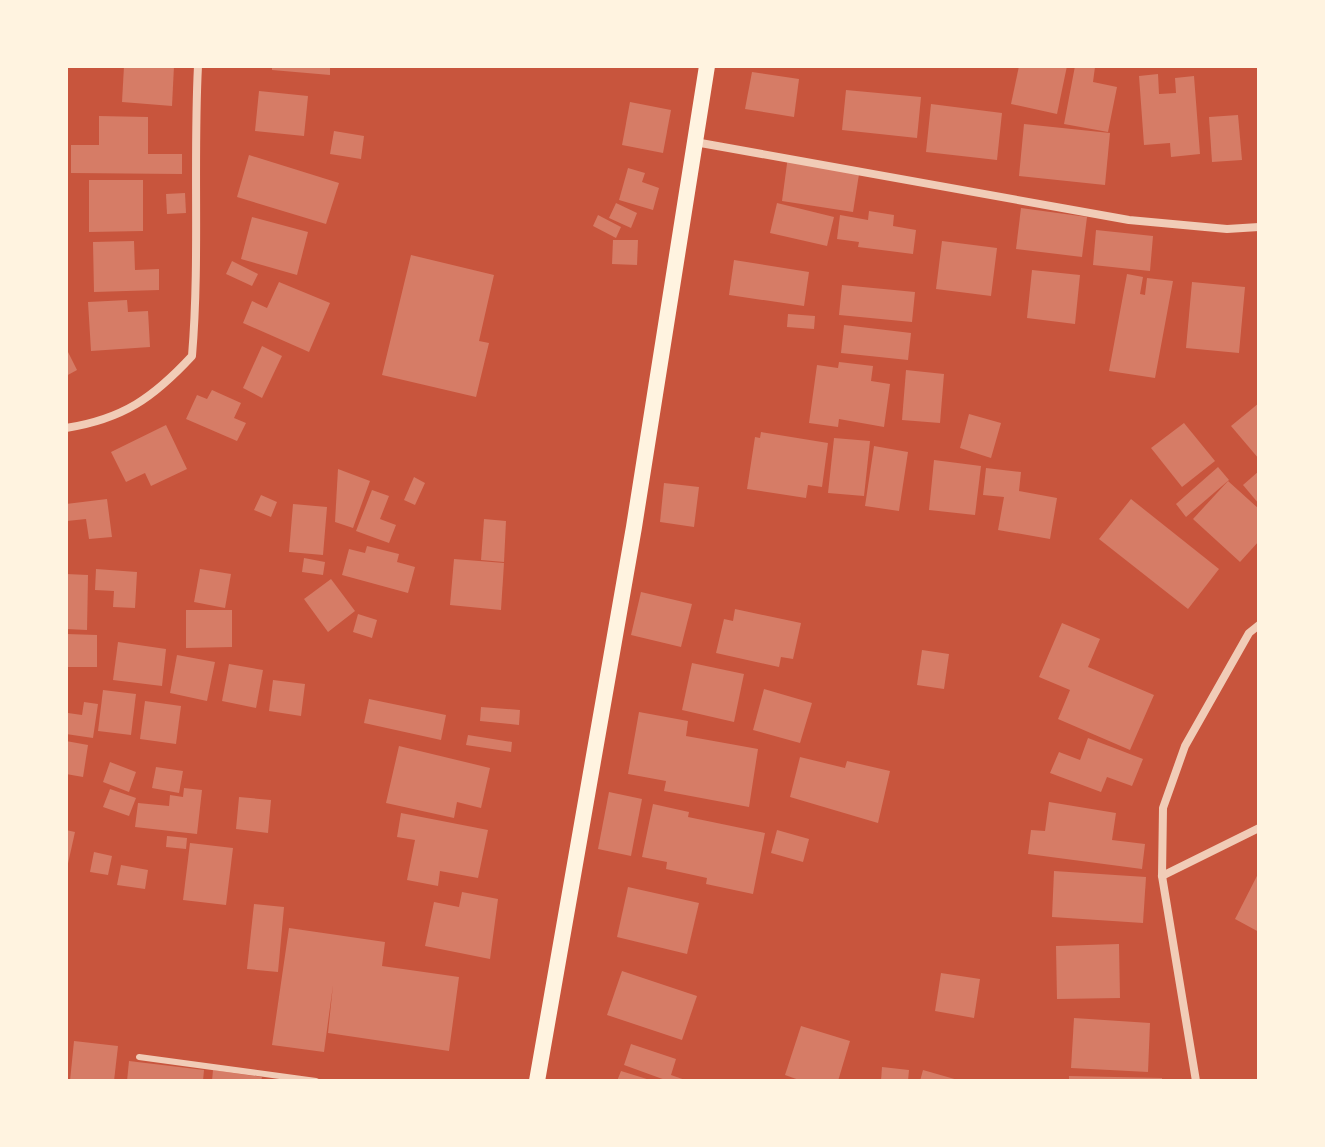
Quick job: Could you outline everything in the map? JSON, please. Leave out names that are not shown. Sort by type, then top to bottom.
[{"type":"main road","points":[[537,1081],[634,527],[707,66]]},
{"type":"street","points":[[66,428],[102,422],[147,400],[192,356],[197,289],[194,144],[198,66]]},
{"type":"street","points":[[693,142],[1129,220],[1227,229],[1259,227]]},
{"type":"street","points":[[1196,1081],[1162,876],[1163,808],[1185,746],[1249,633],[1259,625]]},
{"type":"street","points":[[1162,876],[1259,828]]},
{"type":"lane","points":[[139,1057],[316,1081]]},
{"type":"building","points":[[124,66],[174,66],[172,106],[122,102]]},
{"type":"building","points":[[272,66],[330,66],[330,75],[272,70]]},
{"type":"building","points":[[1019,66],[1067,66],[1057,114],[1011,104]]},
{"type":"building","points":[[1075,66],[1095,67],[1093,82],[1117,87],[1108,132],[1064,124]]},
{"type":"building","points":[[752,72],[799,79],[794,117],[745,109]]},
{"type":"building","points":[[1158,74],[1159,94],[1176,93],[1175,78],[1194,76],[1200,154],[1171,157],[1170,143],[1144,145],[1139,76]]},
{"type":"building","points":[[846,90],[921,97],[917,138],[842,130]]},
{"type":"building","points":[[259,91],[308,96],[304,136],[255,131]]},
{"type":"building","points":[[630,102],[671,110],[663,153],[622,145]]},
{"type":"building","points":[[931,104],[1002,113],[997,160],[926,152]]},
{"type":"building","points":[[1238,115],[1242,160],[1212,162],[1209,117]]},
{"type":"building","points":[[99,116],[148,117],[148,154],[182,154],[182,174],[71,173],[71,145],[99,145]]},
{"type":"building","points":[[1024,124],[1110,133],[1105,185],[1019,176]]},
{"type":"building","points":[[334,131],[364,136],[361,159],[330,154]]},
{"type":"building","points":[[249,155],[339,183],[326,224],[237,197]]},
{"type":"building","points":[[788,156],[860,168],[853,212],[782,201]]},
{"type":"building","points":[[628,168],[645,173],[642,182],[659,188],[653,210],[619,200]]},
{"type":"building","points":[[89,180],[143,180],[143,231],[89,232]]},
{"type":"building","points":[[185,193],[186,213],[167,214],[166,194]]},
{"type":"building","points":[[616,203],[637,213],[631,228],[609,218]]},
{"type":"building","points":[[777,203],[834,217],[827,246],[770,233]]},
{"type":"building","points":[[1021,208],[1087,217],[1082,257],[1016,249]]},
{"type":"building","points":[[869,211],[894,215],[893,226],[916,230],[913,254],[858,247],[859,242],[837,239],[840,215],[868,220]]},
{"type":"building","points":[[598,215],[621,227],[616,238],[593,226]]},
{"type":"building","points":[[252,217],[308,232],[297,275],[241,259]]},
{"type":"building","points":[[1096,230],[1153,236],[1150,271],[1093,265]]},
{"type":"building","points":[[613,240],[638,240],[637,265],[612,264]]},
{"type":"building","points":[[134,241],[135,270],[159,269],[159,290],[94,292],[93,242]]},
{"type":"building","points":[[942,241],[997,248],[991,296],[936,289]]},
{"type":"building","points":[[411,255],[494,275],[479,341],[489,343],[476,397],[382,375]]},
{"type":"building","points":[[734,260],[809,272],[804,306],[729,295]]},
{"type":"building","points":[[232,261],[258,274],[252,286],[226,274]]},
{"type":"building","points":[[1032,270],[1080,275],[1075,324],[1027,318]]},
{"type":"building","points":[[1127,274],[1143,277],[1140,294],[1145,295],[1147,278],[1173,281],[1155,378],[1109,371]]},
{"type":"building","points":[[279,282],[330,303],[309,352],[243,323],[252,301],[267,308]]},
{"type":"building","points":[[1192,282],[1245,287],[1239,353],[1186,348]]},
{"type":"building","points":[[842,285],[915,292],[912,322],[839,315]]},
{"type":"building","points":[[127,300],[128,312],[148,311],[150,347],[91,351],[88,302]]},
{"type":"building","points":[[788,314],[815,316],[814,329],[787,327]]},
{"type":"building","points":[[844,325],[911,333],[908,360],[841,353]]},
{"type":"building","points":[[262,346],[282,356],[262,398],[243,388]]},
{"type":"building","points":[[66,348],[77,370],[66,376]]},
{"type":"building","points":[[839,362],[873,366],[871,381],[890,384],[884,427],[839,419],[838,427],[809,423],[817,365],[838,368]]},
{"type":"building","points":[[906,370],[944,374],[940,423],[902,420]]},
{"type":"building","points":[[212,390],[241,403],[234,418],[246,423],[237,441],[186,419],[197,395],[207,399]]},
{"type":"building","points":[[1259,403],[1259,459],[1231,426]]},
{"type":"building","points":[[969,414],[1001,423],[991,458],[960,448]]},
{"type":"building","points":[[1184,423],[1215,461],[1182,487],[1151,448]]},
{"type":"building","points":[[166,425],[187,469],[151,486],[145,473],[126,482],[111,452]]},
{"type":"building","points":[[761,432],[828,443],[822,487],[808,485],[806,498],[747,489],[755,437],[760,438]]},
{"type":"building","points":[[834,438],[870,441],[864,496],[828,493]]},
{"type":"building","points":[[874,446],[908,452],[899,511],[865,506]]},
{"type":"building","points":[[934,460],[981,466],[975,515],[929,510]]},
{"type":"building","points":[[1218,467],[1229,480],[1186,517],[1176,504]]},
{"type":"building","points":[[986,468],[1021,472],[1019,491],[1057,498],[1050,539],[998,530],[1004,497],[983,495]]},
{"type":"building","points":[[338,469],[370,481],[353,528],[335,522]]},
{"type":"building","points":[[1259,471],[1259,504],[1243,485]]},
{"type":"building","points":[[414,477],[425,483],[415,505],[404,500]]},
{"type":"building","points":[[1228,481],[1259,509],[1259,541],[1240,562],[1193,519]]},
{"type":"building","points":[[664,483],[699,487],[694,527],[660,522]]},
{"type":"building","points":[[372,490],[389,496],[380,519],[396,525],[389,543],[356,531]]},
{"type":"building","points":[[261,495],[277,502],[271,517],[254,510]]},
{"type":"building","points":[[107,499],[112,537],[89,539],[86,519],[67,521],[66,504]]},
{"type":"building","points":[[1131,499],[1219,569],[1188,609],[1099,539]]},
{"type":"building","points":[[293,504],[327,507],[323,555],[289,552]]},
{"type":"building","points":[[484,519],[506,521],[504,562],[481,560]]},
{"type":"building","points":[[367,546],[399,554],[397,562],[415,567],[408,593],[342,575],[349,549],[365,553]]},
{"type":"building","points":[[304,558],[325,562],[323,575],[302,572]]},
{"type":"building","points":[[454,559],[504,563],[501,610],[450,605]]},
{"type":"building","points":[[96,569],[137,572],[135,608],[113,607],[114,591],[95,590]]},
{"type":"building","points":[[200,569],[231,574],[225,608],[194,602]]},
{"type":"building","points":[[66,574],[88,575],[87,630],[66,629]]},
{"type":"building","points":[[331,579],[355,611],[328,632],[304,599]]},
{"type":"building","points":[[641,592],[692,604],[681,647],[631,635]]},
{"type":"building","points":[[735,609],[801,623],[793,659],[781,657],[779,667],[716,653],[724,619],[733,621]]},
{"type":"building","points":[[186,610],[232,610],[232,647],[186,648]]},
{"type":"building","points":[[358,614],[377,620],[372,638],[353,632]]},
{"type":"building","points":[[1062,623],[1100,639],[1088,667],[1154,695],[1130,750],[1058,719],[1070,690],[1039,677]]},
{"type":"building","points":[[66,634],[97,635],[97,667],[66,667]]},
{"type":"building","points":[[118,642],[166,649],[162,686],[113,680]]},
{"type":"building","points":[[922,650],[949,654],[944,689],[917,685]]},
{"type":"building","points":[[177,655],[215,662],[207,701],[170,693]]},
{"type":"building","points":[[692,663],[744,674],[734,722],[682,710]]},
{"type":"building","points":[[229,664],[263,670],[256,708],[222,701]]},
{"type":"building","points":[[273,680],[305,684],[301,716],[269,711]]},
{"type":"building","points":[[764,689],[812,703],[800,743],[753,730]]},
{"type":"building","points":[[103,690],[136,694],[131,735],[98,731]]},
{"type":"building","points":[[369,699],[446,715],[441,740],[364,723]]},
{"type":"building","points":[[145,701],[181,706],[176,744],[140,739]]},
{"type":"building","points":[[84,702],[98,704],[93,738],[66,734],[68,713],[82,715]]},
{"type":"building","points":[[481,707],[520,710],[519,725],[480,721]]},
{"type":"building","points":[[639,712],[688,721],[686,736],[758,749],[749,807],[664,791],[666,781],[628,774]]},
{"type":"building","points":[[468,735],[512,742],[511,752],[466,745]]},
{"type":"building","points":[[1088,738],[1143,759],[1132,786],[1107,777],[1101,792],[1050,773],[1059,752],[1080,760]]},
{"type":"building","points":[[66,741],[88,745],[83,777],[66,774]]},
{"type":"building","points":[[399,746],[490,768],[481,808],[457,802],[454,818],[386,803]]},
{"type":"building","points":[[800,757],[845,768],[847,761],[890,771],[878,823],[790,797]]},
{"type":"building","points":[[110,762],[136,772],[129,792],[103,782]]},
{"type":"building","points":[[156,767],[183,771],[179,793],[152,788]]},
{"type":"building","points":[[184,788],[202,790],[197,834],[135,827],[138,803],[169,806],[170,795],[183,797]]},
{"type":"building","points":[[110,789],[136,798],[129,816],[103,807]]},
{"type":"building","points":[[609,792],[642,799],[631,856],[598,849]]},
{"type":"building","points":[[239,797],[271,800],[268,833],[236,829]]},
{"type":"building","points":[[1049,802],[1116,813],[1112,840],[1145,844],[1142,869],[1028,854],[1031,830],[1045,831]]},
{"type":"building","points":[[653,804],[689,812],[688,817],[765,833],[753,894],[706,884],[707,878],[666,869],[667,862],[642,857]]},
{"type":"building","points":[[401,813],[488,830],[478,878],[440,871],[438,886],[407,880],[415,840],[397,837]]},
{"type":"building","points":[[66,830],[75,832],[67,868],[66,868]]},
{"type":"building","points":[[777,830],[809,839],[803,862],[771,853]]},
{"type":"building","points":[[167,836],[187,838],[186,849],[166,847]]},
{"type":"building","points":[[190,843],[233,848],[226,905],[183,900]]},
{"type":"building","points":[[94,852],[112,856],[108,875],[90,872]]},
{"type":"building","points":[[121,865],[148,870],[145,889],[117,885]]},
{"type":"building","points":[[1054,871],[1146,877],[1143,923],[1052,917]]},
{"type":"building","points":[[1259,872],[1259,932],[1235,919]]},
{"type":"building","points":[[628,887],[699,903],[687,954],[617,937]]},
{"type":"building","points":[[462,892],[498,899],[490,959],[425,946],[434,902],[459,907]]},
{"type":"building","points":[[254,904],[284,907],[278,972],[247,969]]},
{"type":"building","points":[[289,928],[385,942],[382,966],[459,977],[449,1051],[328,1033],[333,985],[324,1052],[272,1045]]},
{"type":"building","points":[[1119,944],[1120,998],[1057,999],[1056,946]]},
{"type":"building","points":[[622,971],[697,996],[682,1040],[607,1015]]},
{"type":"building","points":[[941,973],[980,979],[974,1018],[935,1011]]},
{"type":"building","points":[[1074,1018],[1150,1023],[1148,1072],[1071,1068]]},
{"type":"building","points":[[801,1026],[850,1041],[838,1081],[802,1081],[785,1075]]},
{"type":"building","points":[[74,1041],[118,1046],[114,1081],[70,1081]]},
{"type":"building","points":[[631,1044],[676,1059],[671,1075],[688,1081],[668,1081],[624,1065]]},
{"type":"building","points":[[129,1061],[204,1070],[203,1081],[127,1081]]},
{"type":"building","points":[[882,1067],[909,1070],[908,1081],[881,1081]]},
{"type":"building","points":[[213,1070],[262,1077],[261,1081],[212,1081]]},
{"type":"building","points":[[923,1070],[958,1080],[958,1081],[920,1081]]},
{"type":"building","points":[[621,1071],[650,1080],[650,1081],[617,1081]]},
{"type":"building","points":[[1069,1076],[1162,1078],[1162,1081],[1069,1081]]}]
